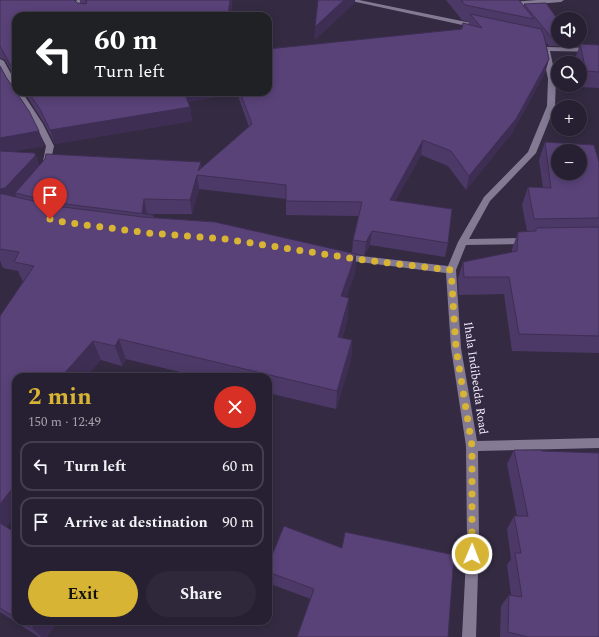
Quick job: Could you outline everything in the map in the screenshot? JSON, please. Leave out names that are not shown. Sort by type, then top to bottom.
[{"type":"street","points":[[80,0],[76,6],[80,12]]},
{"type":"street","points":[[350,0],[488,29]]},
{"type":"street","points":[[509,2],[561,0]]},
{"type":"street","points":[[509,2],[521,16]]},
{"type":"street","name":"Ihala Indibedda Road","points":[[470,637],[473,540],[472,446],[456,348],[451,270],[463,242],[487,199],[536,153],[551,106],[552,79],[546,50],[541,40]]},
{"type":"street","points":[[546,50],[599,50]]},
{"type":"street","points":[[0,61],[12,82]]},
{"type":"street","points":[[20,96],[39,124],[50,146],[45,172],[40,178]]},
{"type":"street","points":[[463,242],[537,241]]},
{"type":"street","points":[[332,255],[451,270]]},
{"type":"street","points":[[472,446],[599,443]]},
{"type":"building","points":[[0,0],[74,0],[77,3],[86,4],[87,1],[85,0],[230,0],[228,12],[12,12],[12,68],[0,46]]},
{"type":"building","points":[[318,0],[344,0],[315,27]]},
{"type":"building","points":[[461,0],[519,0],[534,19],[465,5]]},
{"type":"building","points":[[546,3],[552,12],[551,12],[551,37],[524,4]]},
{"type":"building","points":[[470,14],[541,29],[549,59],[516,119],[469,176],[451,151],[423,140],[390,200],[452,209],[448,243],[372,231],[366,242],[353,240],[362,202],[286,201],[286,185],[197,175],[190,200],[144,199],[142,213],[153,215],[58,203],[15,193],[45,159],[46,154],[201,162],[198,171],[252,124],[242,96],[272,96],[272,49],[462,29],[463,23],[482,28]]},
{"type":"building","points":[[587,44],[599,45],[599,72],[587,71],[587,56],[583,56],[581,48],[587,48]]},
{"type":"building","points":[[0,66],[12,86],[12,96],[19,96],[29,111],[39,131],[0,138]]},
{"type":"building","points":[[31,96],[186,96],[190,107],[50,130],[40,109]]},
{"type":"building","points":[[545,142],[578,144],[551,144],[551,180],[587,180],[587,145],[594,145],[599,162],[599,218],[534,219],[528,187],[551,188]]},
{"type":"building","points":[[0,151],[35,153],[35,156],[5,188],[0,189]]},
{"type":"building","points":[[0,194],[3,194],[55,206],[143,217],[215,222],[356,254],[341,296],[349,298],[338,337],[352,340],[337,391],[272,375],[272,373],[262,373],[119,339],[115,346],[93,341],[65,373],[12,373],[12,489],[0,504],[0,316],[34,266],[14,262],[19,252],[0,249]]},
{"type":"building","points":[[599,227],[599,336],[519,334],[509,277],[464,277],[463,262],[517,251],[518,232],[536,231],[536,228]]},
{"type":"building","points":[[514,450],[599,453],[599,637],[528,637],[508,632],[509,595],[522,597],[515,553],[521,553],[514,516],[528,516]]},
{"type":"building","points":[[0,523],[12,530],[12,616],[0,608]]},
{"type":"building","points":[[284,526],[342,548],[345,532],[454,555],[448,637],[297,637],[314,589],[272,573],[272,555]]},
{"type":"building","points":[[27,625],[34,625],[32,628]]},
{"type":"route","points":[[50,219],[148,233],[225,239],[363,260],[451,270],[456,348],[472,446],[472,554]]}]
